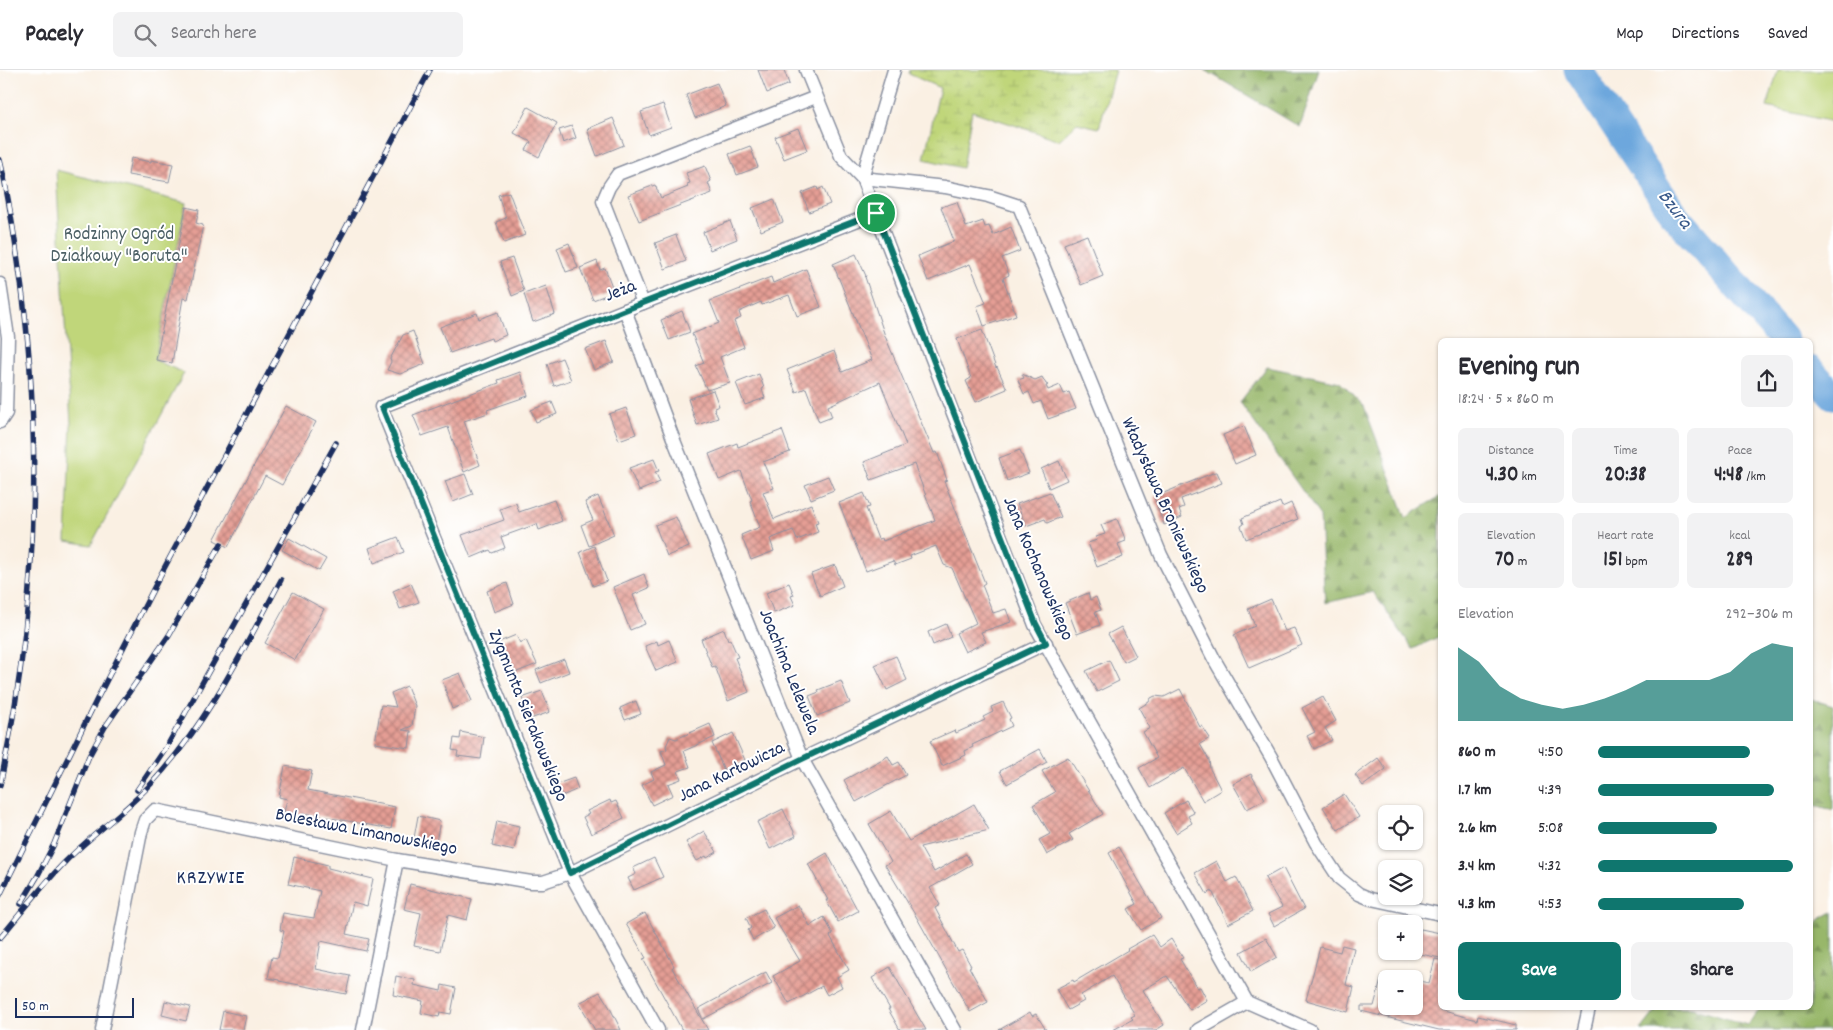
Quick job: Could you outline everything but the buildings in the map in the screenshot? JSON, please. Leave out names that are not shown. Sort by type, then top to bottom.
[{"type":"street","name":"Jana Kochanowskiego","points":[[806,70],[841,156],[862,178],[1032,615],[1247,1002]]},
{"type":"street","points":[[862,178],[894,70]]},
{"type":"street","points":[[643,304],[604,201],[618,174],[816,97]]},
{"type":"street","name":"Władysława Broniewskiego","points":[[862,178],[945,187],[988,196],[1019,206],[1160,555],[1214,659],[1271,757],[1316,843],[1340,878],[1359,894],[1371,900],[1438,914]]},
{"type":"street","name":"Jeża","points":[[382,407],[876,213]]},
{"type":"street","points":[[0,284],[8,337],[6,413],[0,422]]},
{"type":"street","name":"Joachima Lelewela","points":[[625,310],[673,438],[802,759],[955,1030]]},
{"type":"street","name":"Zygmunta Sierakowskiego","points":[[382,407],[570,873],[658,1030]]},
{"type":"street","name":"Jana Karłowicza","points":[[570,873],[802,759],[1046,643]]},
{"type":"street","name":"Bolesława Limanowskiego","points":[[102,1030],[141,832],[145,820],[155,810],[397,860],[531,882],[543,882],[570,873]]},
{"type":"street","points":[[363,1030],[397,860]]},
{"type":"street","points":[[1198,1030],[1247,1002],[1310,1030]]},
{"type":"street","points":[[1584,1030],[1589,1010]]},
{"type":"green space","points":[[910,70],[1115,70],[1099,128],[1077,123],[1059,140],[972,111],[962,168],[924,159],[940,88],[909,74]]},
{"type":"green space","points":[[1205,70],[1319,70],[1300,127]]},
{"type":"green space","points":[[1778,70],[1833,70],[1833,122],[1767,107]]},
{"type":"green space","name":"Rodzinny Ogród Działkowy \"Boruta\"","points":[[56,170],[186,203],[155,360],[184,373],[91,545],[66,541],[71,424]]},
{"type":"green space","points":[[1267,367],[1340,382],[1364,406],[1406,518],[1438,497],[1438,637],[1413,649],[1373,592],[1325,603],[1320,516],[1240,402]]},
{"type":"green space","points":[[1813,700],[1833,706],[1833,810],[1813,805]]},
{"type":"green space","points":[[1833,912],[1833,1030],[1641,1030],[1656,1010],[1698,1010],[1747,1025],[1759,1010],[1813,1010],[1813,935],[1819,920]]},
{"type":"waterway","name":"Bzura","points":[[1578,70],[1676,217],[1782,338]]},
{"type":"waterway","name":"Bzura","points":[[1813,373],[1833,395]]},
{"type":"railway","points":[[0,895],[160,576],[430,70]]},
{"type":"railway","points":[[0,160],[18,261],[26,326],[33,458],[33,524],[29,589],[22,655],[0,785]]},
{"type":"railway","points":[[137,790],[167,746],[336,443]]},
{"type":"railway","points":[[21,904],[54,844],[89,756],[105,727],[169,635],[221,544]]},
{"type":"railway","points":[[0,938],[64,863],[141,795],[171,761],[222,686],[281,580]]},
{"type":"district","name":"KRZYWIE","points":[[211,879]]},
{"type":"route","points":[[876,213],[1036,624],[1046,643],[802,759],[570,873],[382,407],[876,213]]}]
